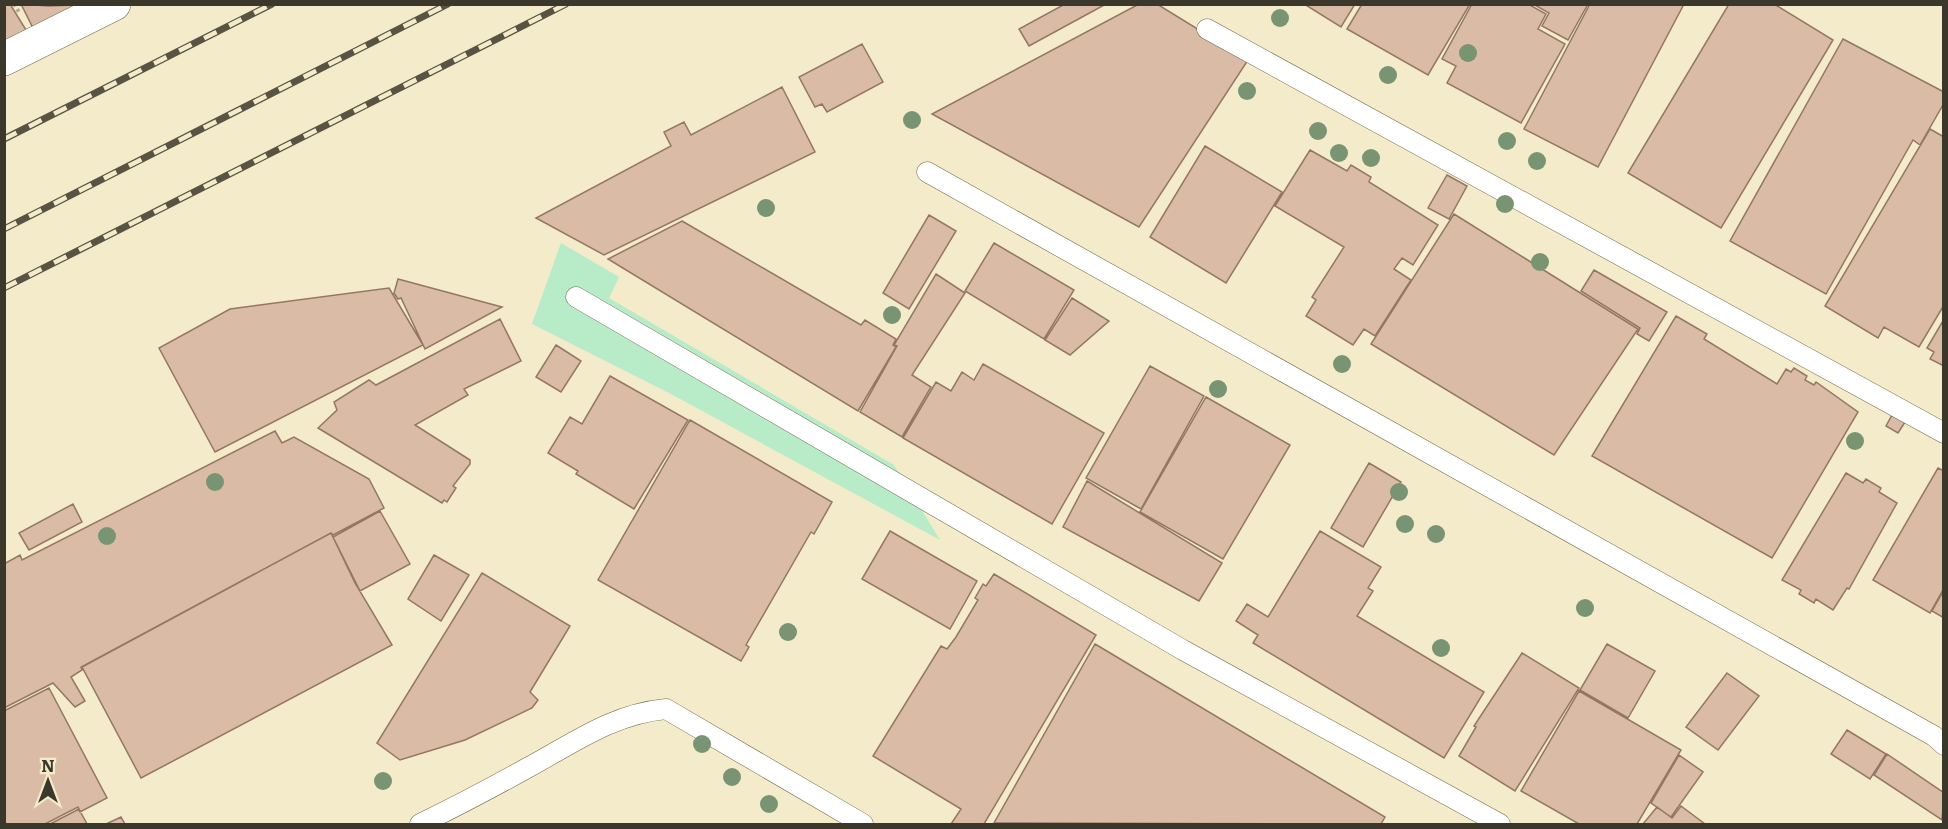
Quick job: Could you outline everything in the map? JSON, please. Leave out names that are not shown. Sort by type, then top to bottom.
[{"type":"street","points":[[4,59],[114,4]]},
{"type":"lane","points":[[1207,29],[1944,433]]},
{"type":"lane","points":[[927,172],[1914,724],[1944,745]]},
{"type":"lane","points":[[576,297],[1184,650],[1500,825]]},
{"type":"lane","points":[[420,825],[606,724],[638,712],[666,709],[863,825]]},
{"type":"green space","points":[[561,243],[619,277],[609,298],[894,465],[940,540],[671,394],[532,324]]},
{"type":"building","points":[[4,4],[10,4],[31,38],[12,50],[4,38]]},
{"type":"building","points":[[21,4],[48,6],[102,4],[37,36]]},
{"type":"building","points":[[1065,4],[1106,4],[1029,46],[1019,29]]},
{"type":"building","points":[[1139,4],[1157,4],[1248,60],[1139,227],[932,114]]},
{"type":"building","points":[[1304,4],[1355,4],[1341,27]]},
{"type":"building","points":[[1362,4],[1470,4],[1428,75],[1347,29]]},
{"type":"building","points":[[1472,4],[1528,4],[1546,14],[1538,29],[1565,44],[1521,123],[1447,83],[1456,66],[1442,59]]},
{"type":"building","points":[[1533,4],[1588,4],[1568,40],[1542,26],[1549,13]]},
{"type":"building","points":[[1590,4],[1684,4],[1598,167],[1524,129]]},
{"type":"building","points":[[1729,4],[1774,4],[1833,40],[1721,228],[1628,173]]},
{"type":"building","points":[[1843,39],[1944,92],[1944,103],[1920,145],[1913,140],[1826,294],[1730,241]]},
{"type":"building","points":[[862,44],[883,82],[827,112],[822,104],[815,107],[799,77]]},
{"type":"building","points":[[782,87],[815,152],[604,255],[536,218],[671,146],[664,132],[684,122],[691,135]]},
{"type":"building","points":[[1930,129],[1944,137],[1944,305],[1919,347],[1884,327],[1878,338],[1825,306]]},
{"type":"building","points":[[1205,146],[1282,192],[1226,283],[1150,237]]},
{"type":"building","points":[[1310,150],[1347,171],[1351,165],[1371,177],[1369,182],[1438,225],[1413,265],[1402,258],[1394,269],[1411,280],[1375,336],[1364,329],[1353,345],[1306,316],[1316,300],[1312,297],[1344,247],[1275,206]]},
{"type":"building","points":[[1447,175],[1467,186],[1449,219],[1428,208]]},
{"type":"building","points":[[1454,214],[1638,329],[1554,455],[1371,344]]},
{"type":"building","points":[[929,215],[956,231],[909,309],[883,293]]},
{"type":"building","points":[[682,221],[861,325],[865,320],[896,339],[893,345],[896,347],[858,411],[608,259]]},
{"type":"building","points":[[994,243],[1074,290],[1044,339],[965,291]]},
{"type":"building","points":[[1594,270],[1667,312],[1649,341],[1637,334],[1640,328],[1581,291]]},
{"type":"building","points":[[936,274],[965,293],[912,375],[931,387],[902,437],[860,412],[897,346],[894,345]]},
{"type":"building","points":[[398,279],[502,307],[425,349],[401,298],[398,299],[394,293]]},
{"type":"building","points":[[389,288],[423,345],[215,452],[159,348],[230,309]]},
{"type":"building","points":[[1072,298],[1109,321],[1070,355],[1045,340]]},
{"type":"building","points":[[1676,316],[1707,334],[1704,339],[1777,384],[1786,369],[1791,372],[1794,368],[1807,376],[1805,380],[1814,385],[1816,382],[1858,412],[1772,558],[1592,456]]},
{"type":"building","points":[[500,319],[521,361],[464,389],[468,395],[415,425],[470,460],[470,464],[453,486],[456,488],[447,502],[444,500],[442,503],[318,428],[337,410],[334,402],[369,380],[376,385]]},
{"type":"building","points":[[1944,319],[1944,366],[1930,359],[1934,352],[1927,348]]},
{"type":"building","points":[[556,345],[581,361],[561,392],[536,377]]},
{"type":"building","points":[[983,364],[1104,433],[1052,524],[903,438],[936,382],[951,391],[962,372],[974,380]]},
{"type":"building","points":[[1150,366],[1204,396],[1141,509],[1086,478]]},
{"type":"building","points":[[610,376],[688,420],[634,509],[576,474],[578,471],[548,453],[570,417],[582,424]]},
{"type":"building","points":[[1206,397],[1290,445],[1223,559],[1140,512]]},
{"type":"building","points":[[1892,415],[1905,422],[1898,433],[1886,426]]},
{"type":"building","points":[[690,420],[832,502],[814,534],[811,532],[746,645],[749,647],[741,661],[598,580]]},
{"type":"building","points":[[275,431],[282,443],[294,437],[369,479],[384,508],[333,535],[331,533],[81,667],[82,670],[71,677],[85,701],[75,707],[53,683],[4,708],[4,564],[20,555],[22,560]]},
{"type":"building","points":[[1369,463],[1401,482],[1363,547],[1331,528]]},
{"type":"building","points":[[1938,468],[1944,471],[1944,588],[1930,613],[1873,580]]},
{"type":"building","points":[[1846,473],[1863,483],[1866,479],[1881,488],[1879,492],[1897,503],[1849,589],[1847,588],[1833,610],[1816,599],[1814,603],[1799,594],[1801,590],[1782,580]]},
{"type":"building","points":[[1087,481],[1222,563],[1199,601],[1063,527]]},
{"type":"building","points":[[73,504],[82,522],[29,550],[19,533]]},
{"type":"building","points":[[380,511],[410,564],[360,591],[333,537]]},
{"type":"building","points":[[890,531],[977,581],[950,629],[862,579]]},
{"type":"building","points":[[1320,531],[1381,567],[1368,588],[1373,591],[1357,616],[1484,692],[1444,758],[1253,643],[1258,635],[1236,621],[1247,604],[1268,617]]},
{"type":"building","points":[[331,533],[355,583],[392,645],[141,778],[82,667]]},
{"type":"building","points":[[434,555],[469,575],[441,621],[408,599]]},
{"type":"building","points":[[482,573],[570,626],[530,692],[538,700],[532,708],[465,740],[400,760],[377,743]]},
{"type":"building","points":[[994,574],[1096,635],[984,824],[951,824],[961,809],[873,756],[941,646],[947,649],[956,637],[978,600],[975,598],[983,584],[986,586]]},
{"type":"building","points":[[1944,590],[1944,618],[1932,611]]},
{"type":"building","points":[[1095,644],[1385,817],[1381,824],[994,823]]},
{"type":"building","points":[[1607,644],[1655,671],[1628,718],[1580,690]]},
{"type":"building","points":[[1522,653],[1579,688],[1515,791],[1459,756],[1476,727],[1474,726]]},
{"type":"building","points":[[1727,673],[1759,696],[1718,750],[1686,727]]},
{"type":"building","points":[[49,688],[107,798],[80,812],[78,807],[45,824],[4,824],[4,711]]},
{"type":"building","points":[[1579,691],[1681,750],[1637,824],[1579,824],[1521,791]]},
{"type":"building","points":[[1847,730],[1886,754],[1870,779],[1831,754]]},
{"type":"building","points":[[1887,754],[1944,793],[1942,820],[1874,775]]},
{"type":"building","points":[[1679,755],[1703,772],[1671,817],[1651,803]]},
{"type":"building","points":[[1681,806],[1705,824],[1643,824],[1657,807],[1672,818]]},
{"type":"building","points":[[79,809],[87,824],[50,824]]},
{"type":"building","points":[[121,817],[125,824],[106,824]]},
{"type":"railway","points":[[4,139],[272,4]]},
{"type":"railway","points":[[4,229],[448,4]]},
{"type":"railway","points":[[4,288],[566,4]]}]
